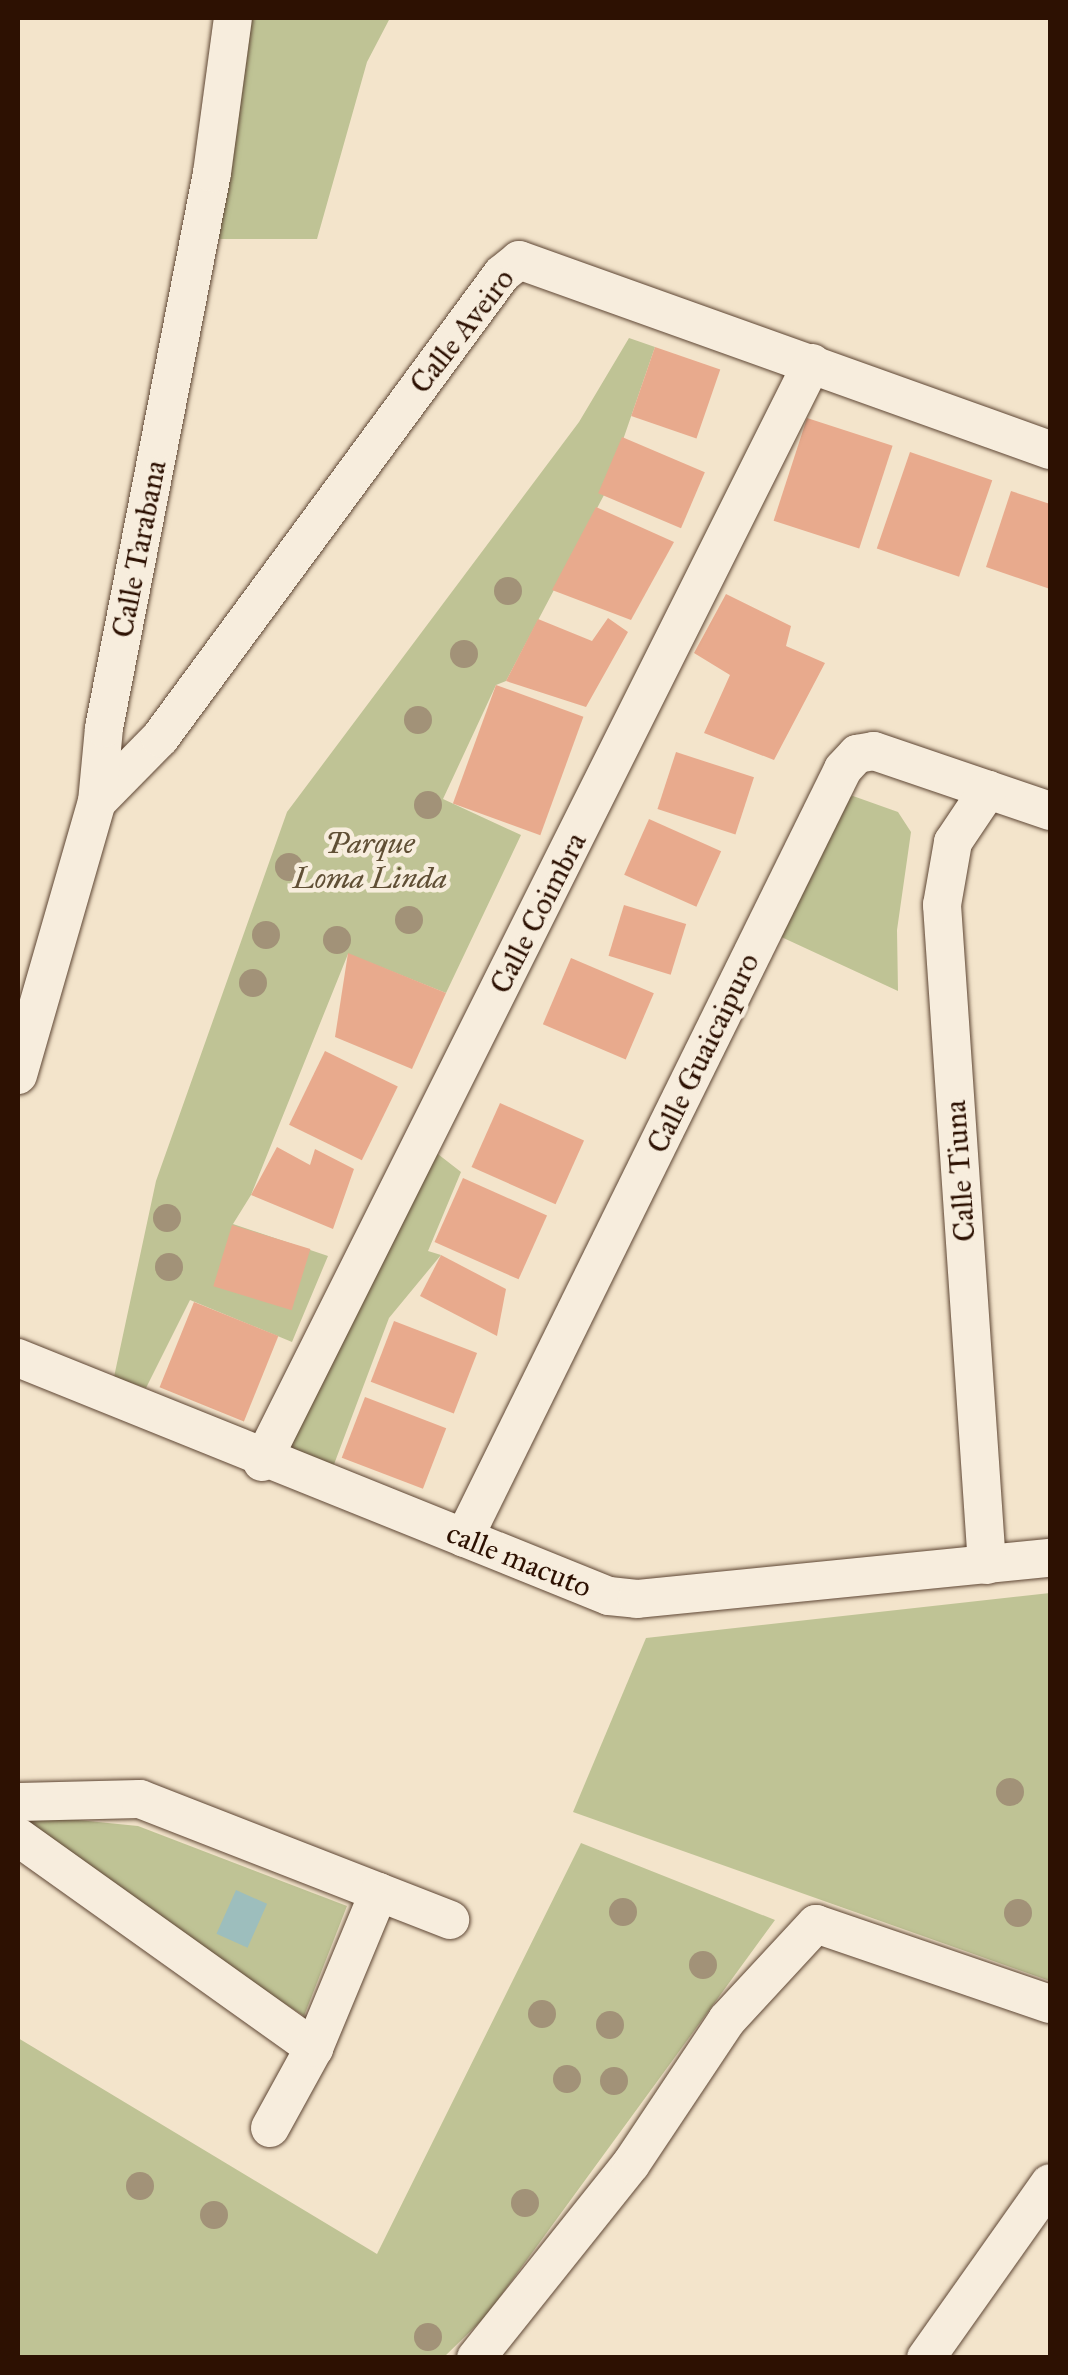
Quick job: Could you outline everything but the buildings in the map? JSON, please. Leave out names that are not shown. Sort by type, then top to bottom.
[{"type":"street","name":"Calle Tarabana","points":[[18,1074],[98,802],[104,728],[212,173],[233,18]]},
{"type":"street","name":"Calle Aveiro","points":[[98,802],[160,738],[502,274],[518,260],[1050,450]]},
{"type":"street","name":"Calle Coimbra","points":[[262,1462],[812,363]]},
{"type":"street","name":"Calle Guaicaipuro","points":[[464,1538],[843,770],[857,754],[874,751],[1050,811]]},
{"type":"street","name":"Calle Tiuna","points":[[987,1565],[942,905],[953,842],[988,790]]},
{"type":"street","name":"calle macuto","points":[[18,1358],[262,1462],[609,1596],[637,1599],[1050,1558]]},
{"type":"street","points":[[18,1802],[140,1799],[450,1920]]},
{"type":"street","points":[[18,1837],[314,2048]]},
{"type":"street","points":[[270,2128],[314,2048],[379,1892]]},
{"type":"street","points":[[476,2358],[630,2164],[727,2020],[816,1924],[1050,2004]]},
{"type":"street","points":[[926,2358],[1050,2184]]},
{"type":"green space","points":[[248,18],[390,18],[367,62],[317,239],[208,239]]},
{"type":"green space","name":"Parque Loma Linda","points":[[629,338],[655,347],[604,495],[506,681],[496,685],[443,799],[521,835],[446,993],[348,954],[251,1195],[233,1224],[328,1256],[292,1342],[190,1300],[146,1388],[114,1377],[156,1181],[287,812],[579,422]]},
{"type":"green space","points":[[853,796],[898,812],[911,832],[897,930],[898,991],[777,935],[841,800]]},
{"type":"green space","points":[[434,1151],[461,1172],[428,1251],[441,1255],[389,1318],[333,1467],[284,1451]]},
{"type":"green space","points":[[1050,1593],[1050,1981],[573,1812],[646,1638]]},
{"type":"green space","points":[[18,1814],[138,1826],[347,1906],[304,2016],[18,1832]]},
{"type":"green space","points":[[581,1843],[775,1920],[486,2316],[444,2357],[18,2357],[18,2038],[377,2254]]},
{"type":"water","points":[[236,1890],[267,1904],[248,1948],[216,1934]]}]
